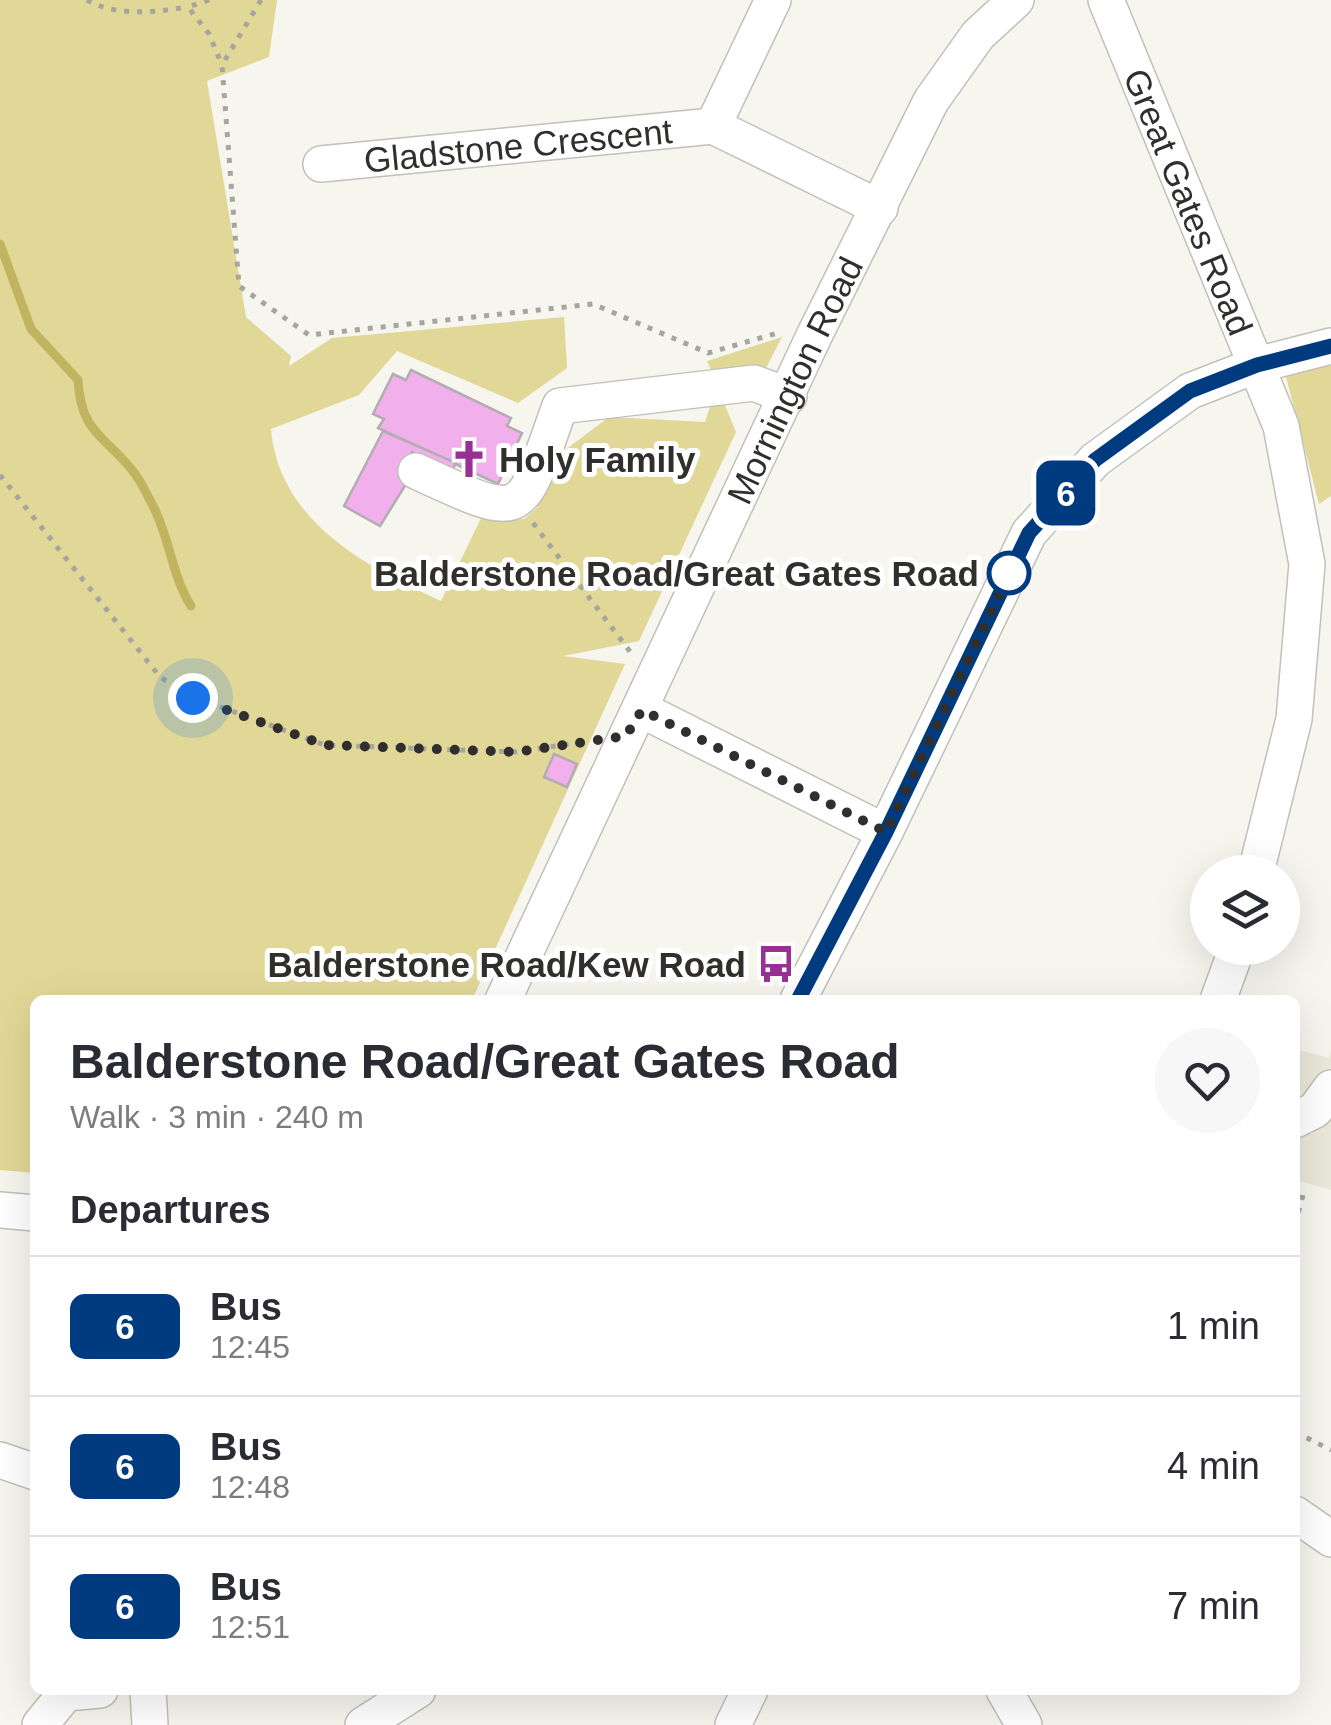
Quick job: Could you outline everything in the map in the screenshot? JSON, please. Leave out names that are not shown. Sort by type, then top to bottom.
[{"type":"street","name":"Gladstone Crescent","points":[[713,126],[772,0]]},
{"type":"street","name":"Mornington Road","points":[[505,995],[814,336],[931,101],[978,35],[1016,0]]},
{"type":"street","name":"Great Gates Road","points":[[1106,0],[1282,426],[1307,564],[1294,719],[1260,855]]},
{"type":"street","name":"Gladstone Crescent","points":[[321,164],[713,126],[880,208]]},
{"type":"street","points":[[801,995],[886,832],[1029,533],[1111,449],[1190,391],[1257,365],[1331,346]]},
{"type":"street","points":[[416,471],[486,504],[511,505],[523,498],[560,406],[754,383],[789,396]]},
{"type":"street","points":[[634,723],[886,832]]},
{"type":"street","points":[[1220,995],[1231,965]]},
{"type":"street","points":[[1300,1118],[1315,1110],[1331,1088]]},
{"type":"street","points":[[0,1210],[30,1213]]},
{"type":"street","points":[[0,1460],[30,1470]]},
{"type":"street","points":[[1300,1517],[1331,1539]]},
{"type":"street","points":[[40,1725],[64,1695]]},
{"type":"street","points":[[148,1695],[150,1725]]},
{"type":"street","points":[[362,1725],[410,1695]]},
{"type":"street","points":[[733,1725],[748,1695]]},
{"type":"street","points":[[1007,1695],[1024,1725]]},
{"type":"path","points":[[87,0],[118,10],[158,12],[209,0]]},
{"type":"path","points":[[222,65],[260,0]]},
{"type":"path","points":[[188,7],[208,34],[222,65],[238,286],[309,335],[593,304],[708,354],[783,331],[814,336]]},
{"type":"path","points":[[0,474],[160,677],[193,698],[325,745],[516,752],[634,723]]},
{"type":"path","points":[[523,498],[530,520],[611,623],[626,652],[662,667]]},
{"type":"path","points":[[1300,1203],[1302,1195]]},
{"type":"path","points":[[1300,1434],[1331,1450]]},
{"type":"shaded area","points":[[0,0],[277,0],[269,57],[207,81],[246,317],[291,356],[289,366],[332,338],[564,317],[567,368],[518,403],[397,351],[359,395],[271,429],[278,462],[291,490],[331,537],[384,573],[441,601],[482,516],[524,519],[537,508],[565,450],[609,417],[705,422],[712,401],[722,398],[736,432],[639,641],[563,656],[625,664],[474,995],[30,995],[30,1173],[0,1170]]},
{"type":"shaded area","points":[[782,337],[766,368],[715,379],[707,361]]},
{"type":"shaded area","points":[[1331,360],[1331,496],[1319,504],[1284,369]]},
{"type":"shaded area","points":[[1300,1050],[1329,1058],[1331,1051],[1331,1190],[1300,1181]]},
{"type":"building","points":[[411,370],[511,418],[507,426],[522,433],[498,484],[378,428],[384,419],[373,414],[393,374],[406,380]]},
{"type":"building","points":[[383,431],[456,463],[451,472],[412,452],[400,477],[408,481],[380,526],[344,506]]},
{"type":"building","points":[[554,754],[577,764],[567,787],[544,777]]},
{"type":"waterway","points":[[0,244],[31,329],[78,380],[89,422],[132,470],[145,491],[191,606]]},
{"type":"bus line","name":"6","points":[[801,995],[886,832],[1029,533],[1095,460],[1190,391],[1257,365],[1331,346]]},
{"type":"place","name":"Holy Family","points":[[469,459]]},
{"type":"place","name":"Balderstone Road/Great Gates Road","points":[[1009,573]]},
{"type":"place","name":"Balderstone Road/Kew Road","points":[[776,964]]},
{"type":"route","points":[[193,698],[325,745],[516,752],[626,736],[642,710],[886,832],[1013,566],[1009,573]]}]
